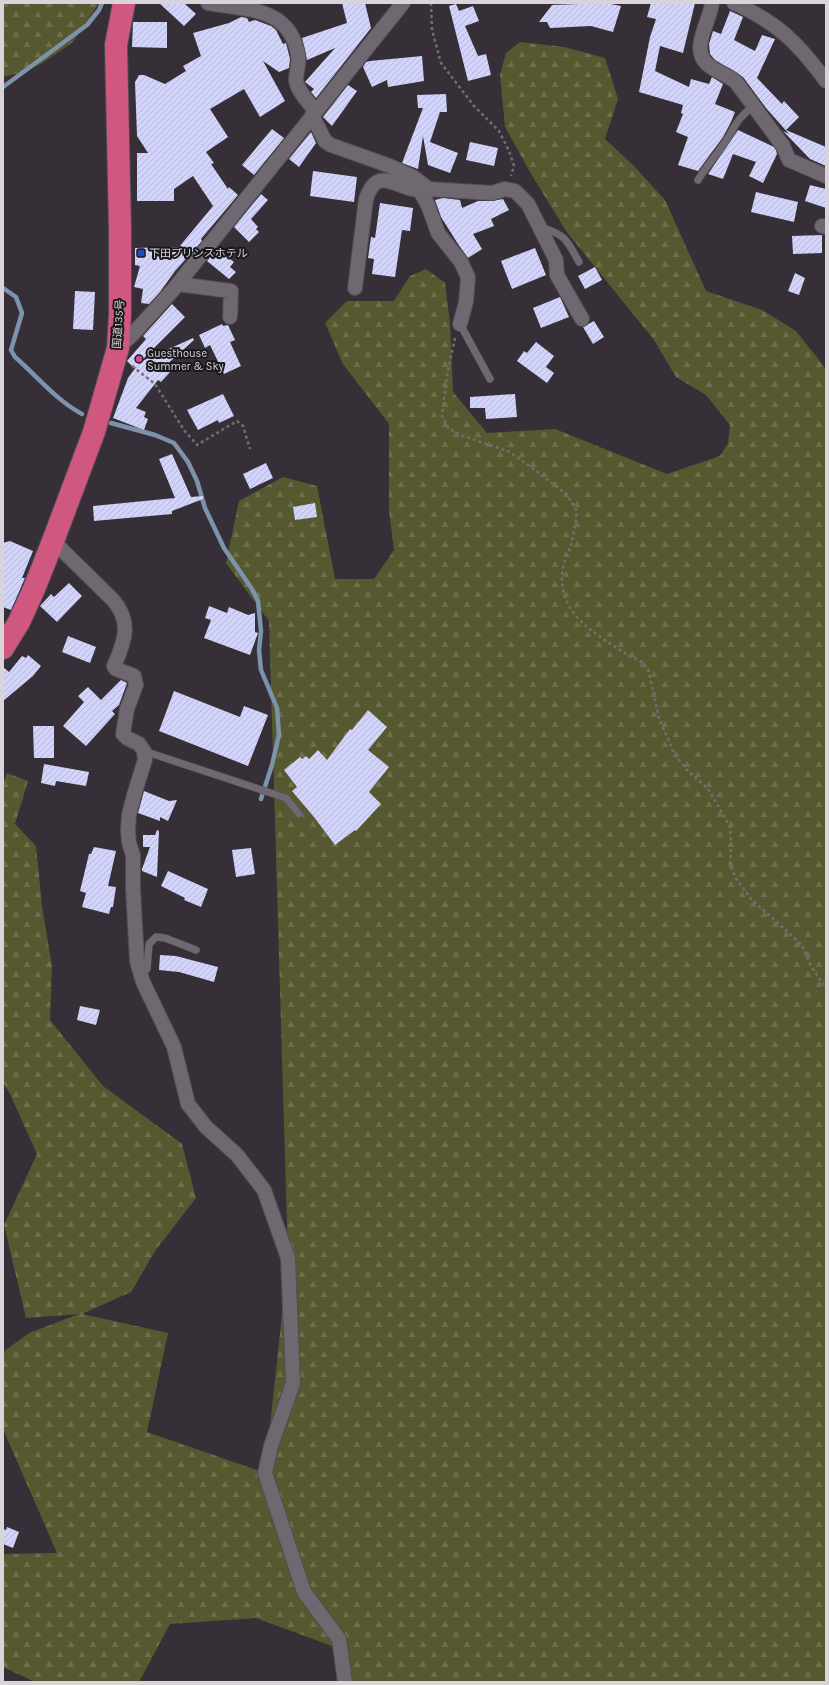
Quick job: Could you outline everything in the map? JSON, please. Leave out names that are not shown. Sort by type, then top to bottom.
[{"type":"highway","name":"国道135号","points":[[3,648],[19,622],[54,541],[94,432],[117,353],[120,314],[120,230],[116,45],[124,3]]},
{"type":"street","points":[[208,3],[256,11],[278,19],[294,41],[299,63],[296,81],[313,113],[325,141],[331,145],[407,174],[424,190],[438,233],[461,262],[468,277],[466,302],[460,324]]},
{"type":"street","points":[[117,353],[178,284],[313,113],[403,3]]},
{"type":"street","points":[[712,3],[700,47],[701,56],[707,64],[728,75],[736,82],[783,146],[789,160],[826,176]]},
{"type":"street","points":[[734,3],[771,22],[808,58],[826,82]]},
{"type":"street","points":[[355,288],[366,199],[371,186],[377,181],[384,180],[424,190],[492,193],[505,189],[515,191],[528,204],[556,260],[557,275],[582,319]]},
{"type":"street","points":[[178,284],[231,291],[230,317]]},
{"type":"street","points":[[54,541],[120,608],[125,620],[126,627],[124,637],[114,666],[116,669],[134,676],[136,685],[128,709],[123,734],[127,738],[139,744],[144,751],[145,760],[129,815],[128,830],[129,843],[133,855],[133,888],[137,961],[140,972],[174,1048],[188,1104],[206,1127],[238,1155],[264,1190],[288,1258],[293,1383],[271,1446],[265,1473],[304,1592],[339,1639],[344,1682]]},
{"type":"lane","points":[[698,180],[711,160],[724,145],[737,121],[753,107]]},
{"type":"lane","points":[[540,227],[555,231],[567,240],[579,262]]},
{"type":"lane","points":[[460,324],[490,379]]},
{"type":"lane","points":[[144,751],[286,798],[298,814]]},
{"type":"lane","points":[[140,972],[147,968],[149,944],[156,937],[165,938],[196,950]]},
{"type":"path","points":[[432,3],[432,30],[441,63],[474,106],[499,131],[509,151],[514,166],[505,189]]},
{"type":"path","points":[[460,324],[447,376],[442,416],[449,429],[461,435],[510,452],[567,495],[577,511],[571,545],[563,568],[563,586],[568,606],[579,620],[631,657],[639,660],[648,669],[659,718],[674,753],[687,770],[708,789],[730,827],[730,865],[737,880],[750,898],[802,945],[811,966],[826,988]]},
{"type":"path","points":[[117,353],[155,384],[184,430],[197,445],[237,421],[243,426],[250,449]]},
{"type":"green space","points":[[3,3],[99,3],[73,42],[41,64],[23,72],[3,77]]},
{"type":"green space","points":[[520,42],[564,47],[605,58],[618,99],[605,139],[634,166],[665,200],[706,291],[762,310],[796,331],[823,365],[826,372],[826,1682],[339,1682],[340,1649],[256,1618],[170,1624],[139,1682],[35,1682],[3,1667],[3,1554],[57,1553],[3,1429],[3,1352],[29,1333],[79,1314],[26,1318],[4,1225],[37,1154],[10,1094],[3,1082],[3,784],[7,773],[28,781],[15,824],[36,846],[42,906],[52,966],[50,1020],[103,1086],[182,1144],[196,1198],[155,1251],[131,1292],[82,1314],[168,1333],[147,1432],[265,1473],[288,1258],[269,621],[226,563],[239,501],[283,477],[317,486],[335,579],[374,579],[394,550],[389,511],[389,424],[343,364],[325,323],[347,301],[394,301],[410,276],[426,269],[445,283],[450,323],[453,392],[487,433],[555,429],[667,474],[720,456],[728,443],[730,425],[706,395],[676,377],[654,340],[566,231],[530,172],[505,127],[500,75],[506,53]]},
{"type":"building","points":[[159,3],[184,3],[196,14],[184,26]]},
{"type":"building","points":[[342,3],[365,3],[371,28],[316,98],[311,92],[314,89],[305,82],[335,48],[307,60],[302,38],[347,23]]},
{"type":"building","points":[[606,3],[621,6],[613,32],[591,26],[550,28],[547,22],[539,22],[552,5]]},
{"type":"building","points":[[651,3],[695,3],[683,53],[660,46],[655,71],[689,87],[691,79],[709,84],[712,77],[723,84],[715,104],[735,112],[723,137],[698,171],[678,165],[688,137],[676,132],[683,114],[681,113],[683,105],[639,92],[650,37],[656,19],[647,17]]},
{"type":"building","points":[[456,4],[459,11],[473,6],[479,21],[465,26],[478,56],[486,54],[491,75],[468,81],[449,6]]},
{"type":"building","points":[[730,11],[743,17],[734,40],[755,51],[762,35],[775,39],[757,78],[782,104],[784,101],[799,117],[786,130],[826,147],[826,166],[810,159],[783,131],[789,134],[766,108],[743,77],[715,60],[710,54],[709,44],[713,31],[721,34]]},
{"type":"building","points":[[241,17],[247,18],[249,22],[255,20],[271,26],[276,30],[283,44],[286,43],[290,59],[289,68],[279,72],[263,61],[285,101],[260,117],[244,89],[210,109],[228,137],[206,152],[214,163],[211,164],[228,189],[229,187],[238,195],[201,239],[202,241],[175,271],[160,292],[149,304],[141,303],[143,289],[134,287],[140,266],[135,265],[135,248],[179,247],[213,206],[193,176],[174,189],[174,201],[137,201],[137,153],[148,153],[137,136],[135,82],[139,75],[144,75],[165,84],[186,71],[183,66],[201,56],[193,33],[229,23]]},
{"type":"building","points":[[133,22],[167,22],[167,48],[132,47]]},
{"type":"building","points":[[422,56],[424,81],[388,87],[387,80],[372,87],[363,67],[366,62],[370,61]]},
{"type":"building","points":[[348,85],[357,91],[332,126],[323,117]]},
{"type":"building","points":[[446,94],[447,112],[440,112],[430,142],[458,153],[450,173],[428,165],[423,136],[418,169],[402,163],[423,108],[418,108],[417,95]]},
{"type":"building","points":[[272,129],[284,138],[254,175],[242,165]]},
{"type":"building","points":[[738,130],[774,147],[776,150],[777,154],[763,183],[749,176],[756,162],[733,154],[723,179],[708,174]]},
{"type":"building","points":[[311,132],[316,143],[299,167],[289,159]]},
{"type":"building","points":[[470,142],[498,148],[494,166],[466,160]]},
{"type":"building","points":[[313,171],[357,177],[354,202],[310,196]]},
{"type":"building","points":[[810,185],[826,189],[826,208],[805,201]]},
{"type":"building","points":[[756,192],[798,202],[794,222],[751,212]]},
{"type":"building","points":[[261,194],[268,200],[251,219],[258,227],[256,229],[259,232],[249,242],[234,227]]},
{"type":"building","points":[[443,198],[460,200],[462,208],[478,201],[503,199],[509,210],[491,219],[494,226],[473,234],[482,249],[468,258],[441,217],[435,200]]},
{"type":"building","points":[[380,203],[413,208],[410,231],[402,230],[395,277],[372,274],[374,259],[368,258],[371,237],[375,238]]},
{"type":"building","points":[[822,235],[822,253],[793,254],[792,236]]},
{"type":"building","points":[[535,248],[546,275],[512,289],[501,261]]},
{"type":"building","points":[[214,252],[218,256],[221,252],[234,262],[230,267],[236,272],[229,279],[207,261]]},
{"type":"building","points":[[595,267],[602,280],[585,289],[578,276]]},
{"type":"building","points":[[795,273],[805,278],[799,295],[788,291]]},
{"type":"building","points":[[75,291],[95,292],[93,330],[73,329]]},
{"type":"building","points":[[560,297],[569,317],[541,328],[533,308]]},
{"type":"building","points":[[172,304],[185,317],[140,362],[193,338],[194,340],[164,367],[170,372],[161,382],[158,380],[136,408],[146,412],[144,417],[148,419],[144,430],[113,418],[128,378],[136,367],[134,368],[127,361],[146,339],[143,336]]},
{"type":"building","points":[[594,321],[604,337],[593,344],[583,327]]},
{"type":"building","points":[[222,324],[223,326],[228,325],[235,340],[230,342],[241,366],[224,374],[210,345],[205,348],[199,335]]},
{"type":"building","points":[[536,342],[554,356],[546,367],[554,373],[547,383],[517,361],[524,351],[527,353]]},
{"type":"building","points":[[223,394],[234,416],[219,423],[218,420],[198,430],[187,410]]},
{"type":"building","points":[[515,394],[517,417],[486,419],[485,408],[470,408],[470,397]]},
{"type":"building","points":[[172,454],[191,497],[203,496],[203,499],[172,511],[172,514],[94,521],[93,506],[175,498],[159,459]]},
{"type":"building","points":[[266,463],[273,478],[250,489],[243,474]]},
{"type":"building","points":[[315,503],[317,517],[295,520],[293,507]]},
{"type":"building","points":[[10,541],[33,551],[22,578],[25,578],[11,610],[3,607],[3,543]]},
{"type":"building","points":[[69,583],[82,596],[57,622],[40,606],[51,594],[54,597]]},
{"type":"building","points":[[209,606],[227,613],[229,607],[248,615],[255,613],[255,632],[258,633],[250,655],[204,638],[211,620],[205,618]]},
{"type":"building","points":[[68,636],[96,647],[90,663],[62,652]]},
{"type":"building","points":[[28,655],[41,666],[33,676],[3,701],[3,667],[9,672],[22,656],[26,658]]},
{"type":"building","points":[[121,680],[127,683],[119,705],[112,711],[115,714],[86,746],[63,726],[84,702],[78,696],[88,687],[101,700]]},
{"type":"building","points":[[174,691],[240,717],[244,706],[268,715],[248,766],[159,731]]},
{"type":"building","points":[[368,710],[387,727],[368,750],[389,767],[369,792],[381,804],[356,831],[355,830],[335,845],[292,791],[297,787],[284,770],[300,757],[302,759],[306,756],[309,759],[318,750],[327,760],[350,729],[352,730]]},
{"type":"building","points":[[33,726],[54,726],[54,758],[34,758]]},
{"type":"building","points":[[44,764],[89,772],[86,786],[56,781],[55,786],[41,783]]},
{"type":"building","points":[[144,791],[169,801],[177,800],[168,821],[160,817],[160,821],[138,813]]},
{"type":"building","points":[[157,830],[159,831],[157,877],[142,871],[142,869],[150,847],[143,847],[143,835],[155,835]]},
{"type":"building","points":[[94,847],[116,851],[108,886],[116,887],[113,907],[111,907],[109,914],[82,907],[86,893],[80,891],[89,854],[91,854]]},
{"type":"building","points":[[251,848],[255,874],[236,877],[232,850]]},
{"type":"building","points":[[168,871],[208,889],[201,907],[184,900],[185,898],[161,886]]},
{"type":"building","points":[[160,955],[176,956],[218,967],[214,982],[179,972],[159,970]]},
{"type":"building","points":[[80,1006],[100,1010],[96,1025],[77,1020]]},
{"type":"building","points":[[7,1527],[19,1532],[13,1548],[3,1544],[3,1529],[6,1530]]},
{"type":"waterway","points":[[3,87],[87,25],[99,10],[102,3]]},
{"type":"waterway","points":[[3,288],[16,297],[22,313],[11,350],[15,357],[55,395],[82,414]]},
{"type":"waterway","points":[[111,423],[155,435],[174,443],[188,462],[197,481],[205,508],[224,548],[252,589],[258,601],[261,631],[259,650],[261,670],[277,708],[279,735],[272,765],[261,799]]},
{"type":"place","name":"下田プリンスホテル","points":[[141,253]]},
{"type":"place","name":"Guesthouse Summer & Sky","points":[[139,359]]}]
